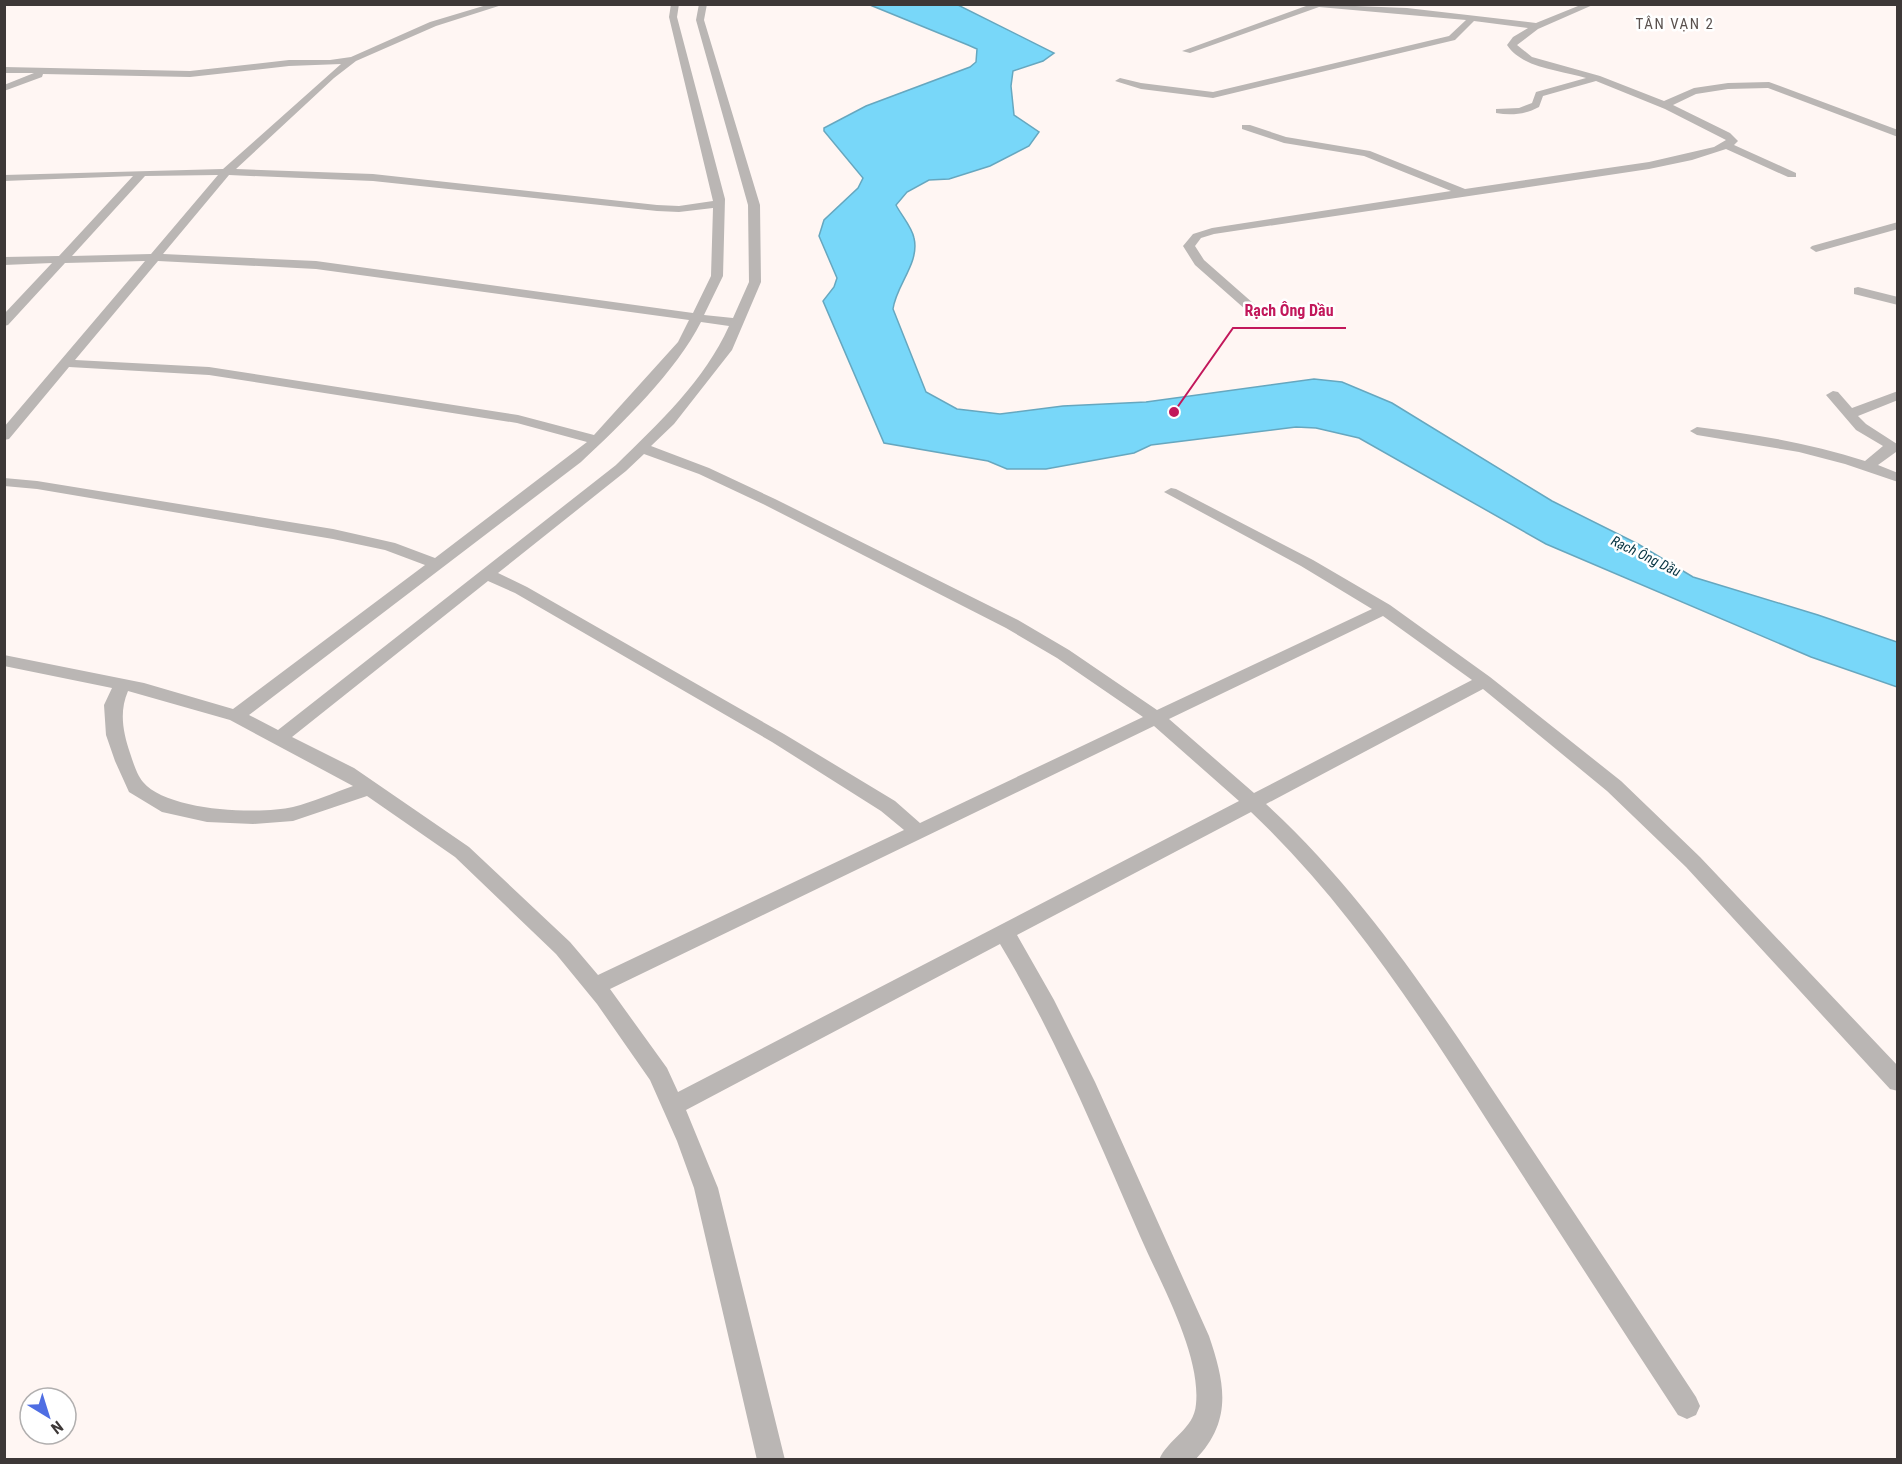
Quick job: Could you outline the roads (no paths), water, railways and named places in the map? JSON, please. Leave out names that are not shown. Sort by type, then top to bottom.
[{"type":"street","points":[[8,71],[190,74],[289,63],[330,63],[353,59],[433,24],[501,4]]},
{"type":"street","points":[[279,738],[621,468],[669,421],[721,356],[755,282],[754,205],[693,41],[673,17],[675,4]]},
{"type":"street","points":[[236,717],[576,459],[625,412],[679,348],[717,276],[718,267],[718,204],[693,41],[703,4]]},
{"type":"street","points":[[1306,4],[1409,8],[1471,20],[1539,26]]},
{"type":"street","points":[[1258,314],[1199,262],[1190,246],[1197,236],[1212,231],[1584,176],[1708,153],[1728,146],[1733,141],[1726,135],[1666,104],[1598,78],[1527,58],[1514,51],[1512,45],[1514,40],[1539,26],[1592,4]]},
{"type":"street","points":[[1187,51],[1318,5]]},
{"type":"street","points":[[1120,81],[1141,86],[1213,95],[1452,38],[1471,20]]},
{"type":"street","points":[[4,436],[226,172],[331,76],[353,59]]},
{"type":"street","points":[[4,88],[47,73]]},
{"type":"street","points":[[1500,111],[1527,109],[1536,105],[1539,93],[1598,78]]},
{"type":"street","points":[[1666,104],[1694,91],[1739,85],[1769,85],[1898,134]]},
{"type":"street","points":[[1246,126],[1284,140],[1366,153],[1465,193]]},
{"type":"street","points":[[1728,146],[1792,175]]},
{"type":"street","points":[[4,178],[226,172],[379,178],[657,208],[679,209],[718,204]]},
{"type":"street","points":[[4,322],[142,173]]},
{"type":"street","points":[[1816,248],[1898,225]]},
{"type":"street","points":[[4,261],[155,257],[316,265],[738,323]]},
{"type":"street","points":[[1858,291],[1898,301]]},
{"type":"street","points":[[66,363],[208,371],[518,419],[597,440]]},
{"type":"street","points":[[1833,395],[1861,427],[1890,444],[1891,449],[1868,465]]},
{"type":"street","points":[[1850,414],[1898,395]]},
{"type":"street","points":[[1697,431],[1746,437],[1868,465],[1898,478]]},
{"type":"street","points":[[642,448],[704,471],[1012,624],[1063,654],[1156,718],[1252,802],[1296,843],[1337,889],[1427,1009],[1687,1406]]},
{"type":"street","points":[[4,482],[37,485],[333,534],[389,546],[438,565]]},
{"type":"street","points":[[1171,492],[1307,563],[1384,609],[1484,681],[1614,786],[1656,824],[1898,1082]]},
{"type":"street","points":[[488,575],[531,595],[768,732],[888,806],[918,832]]},
{"type":"street","points":[[596,987],[1384,609]]},
{"type":"street","points":[[4,660],[123,684],[236,717],[347,773],[462,852],[563,948],[596,987],[658,1075],[689,1141],[706,1188],[771,1460]]},
{"type":"street","points":[[673,1106],[1484,681]]},
{"type":"street","points":[[123,684],[113,705],[115,735],[124,761],[136,787],[169,807],[207,814],[242,816],[293,814],[369,788]]},
{"type":"street","points":[[1004,932],[1058,1024],[1185,1310],[1204,1360],[1210,1398],[1204,1428],[1173,1460]]},
{"type":"water","points":[[870,5],[958,5],[1054,53],[1043,61],[1013,71],[1011,86],[1014,115],[1039,132],[1029,146],[990,166],[949,179],[929,180],[907,192],[896,205],[911,230],[915,247],[911,265],[898,291],[893,309],[926,392],[957,409],[1000,414],[1063,406],[1146,402],[1314,379],[1342,382],[1392,403],[1552,501],[1638,544],[1693,577],[1897,642],[1897,687],[1811,657],[1546,544],[1359,438],[1316,428],[1296,427],[1151,445],[1134,453],[1046,469],[1007,469],[988,461],[884,443],[823,301],[834,287],[837,278],[819,236],[824,220],[858,188],[863,178],[824,131],[824,128],[866,106],[970,67],[976,62],[977,49]]},
{"type":"place","name":"Rạch Ông Dầu","points":[[1174,412]]},
{"type":"district","name":"TÂN VẠN 2","points":[[1675,24]]}]
